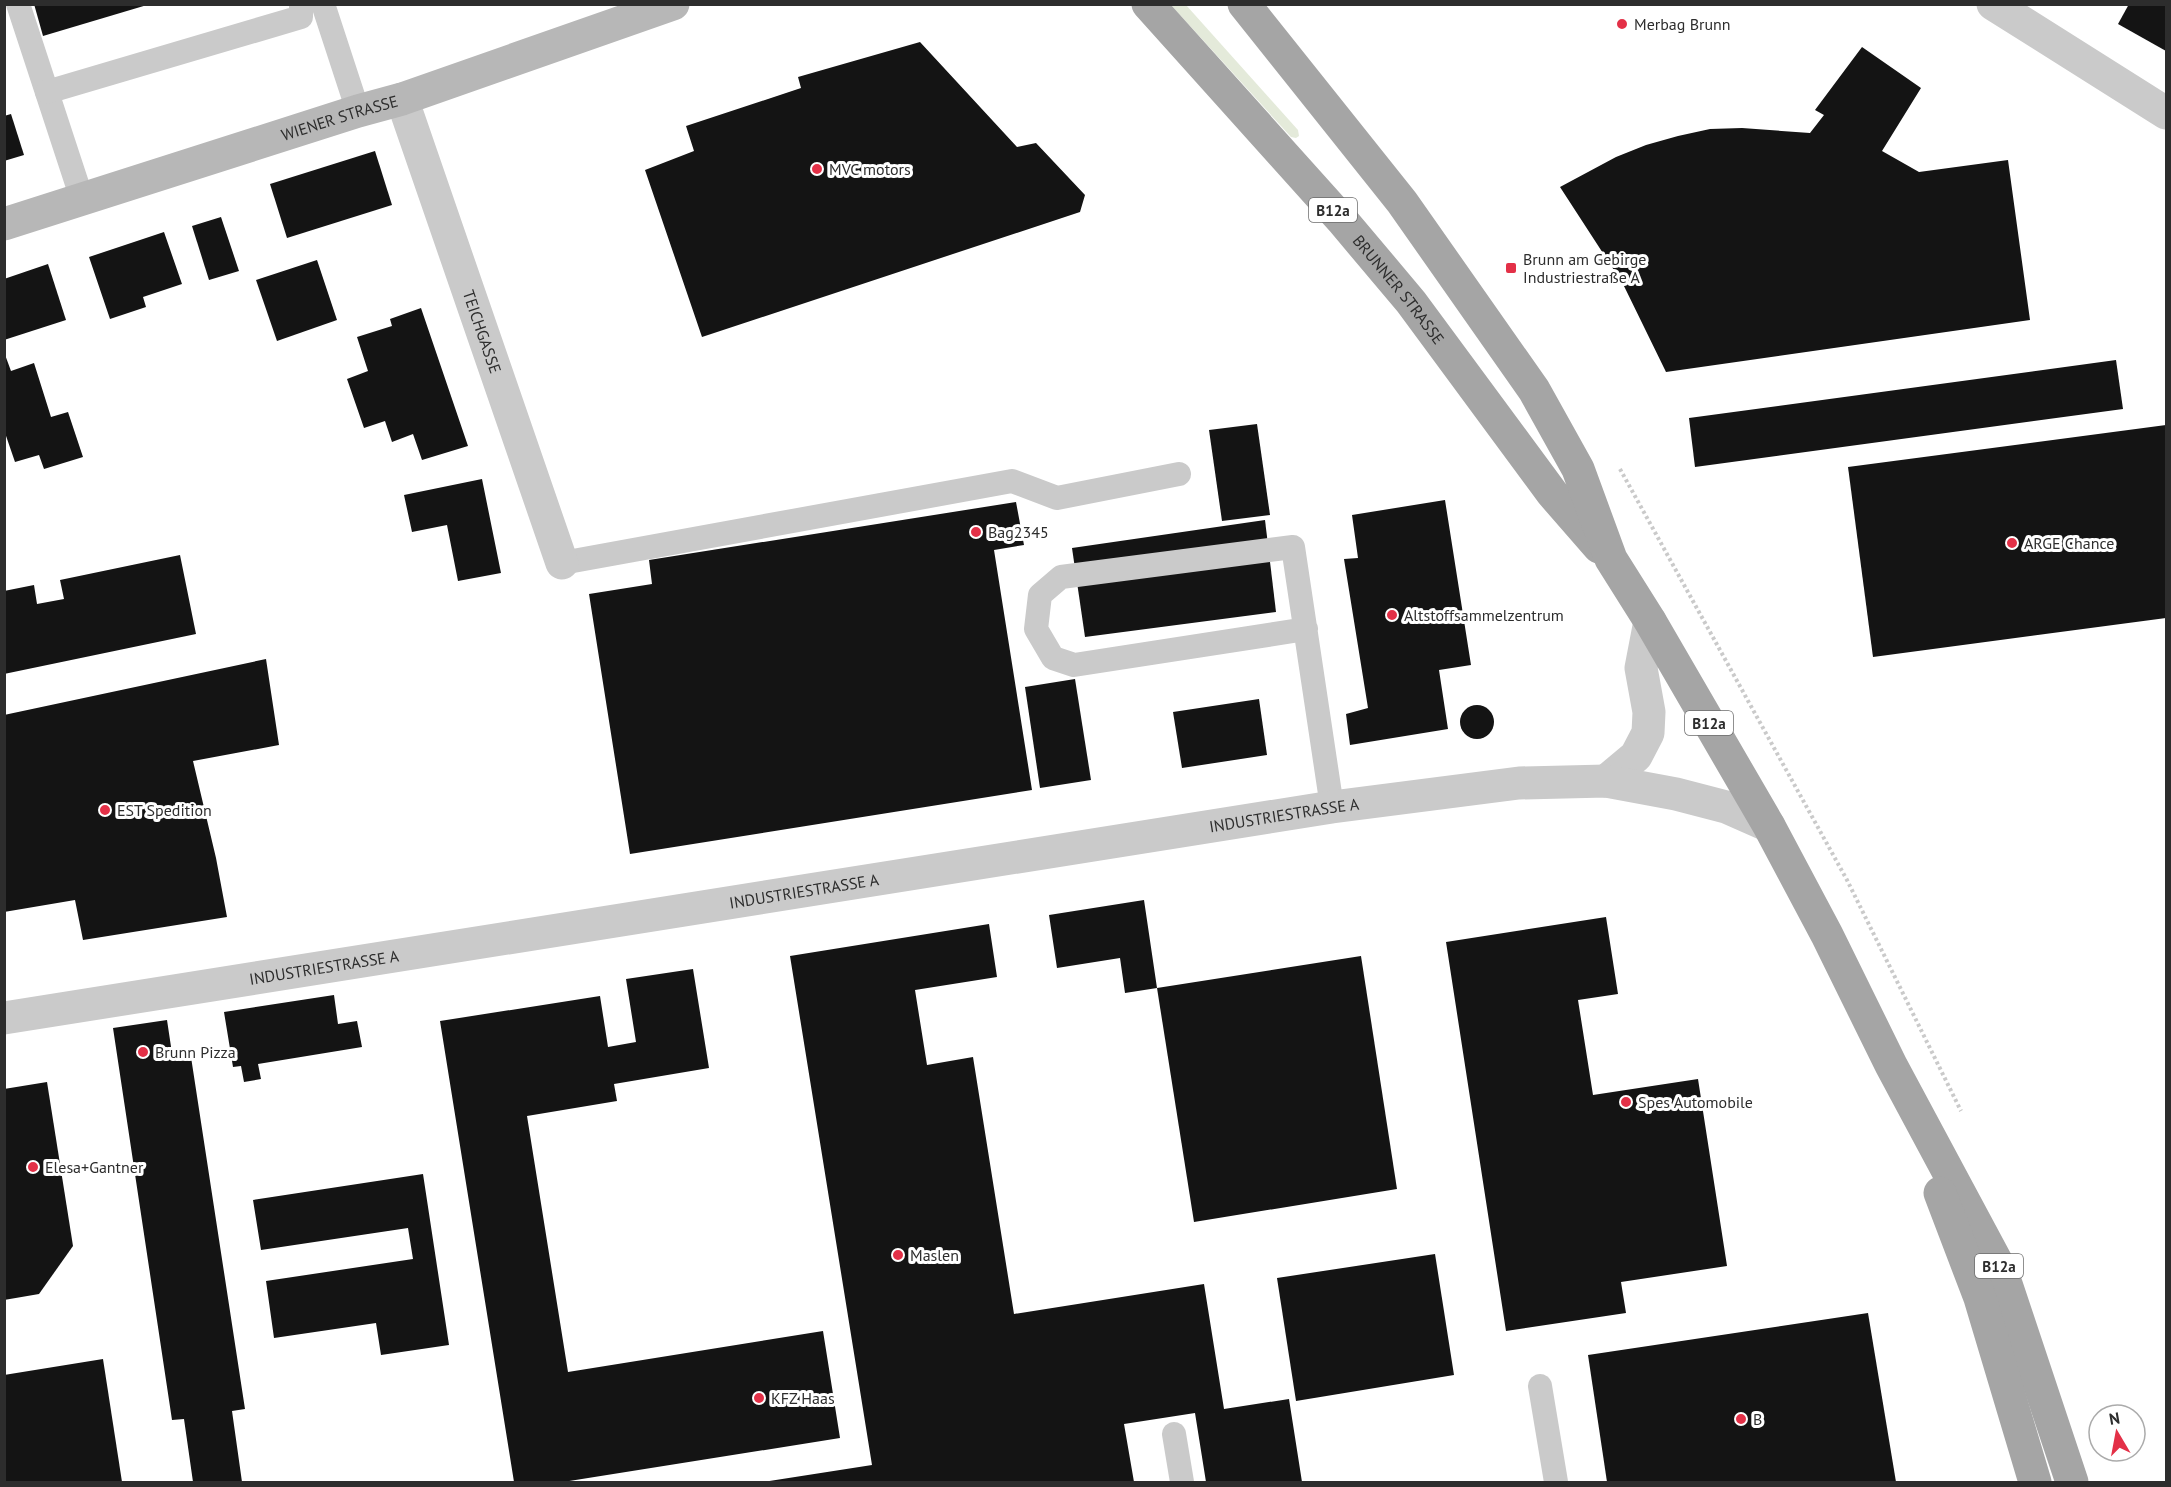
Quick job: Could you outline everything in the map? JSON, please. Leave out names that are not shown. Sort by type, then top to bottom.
[{"type":"main road","name":"WIENER STRASSE","points":[[4,224],[402,99],[673,4]]},
{"type":"main road","name":"BRUNNER STRASSE","points":[[1148,4],[1342,220],[1411,302],[1552,493],[1611,559]]},
{"type":"main road","name":"B12a","points":[[1249,8],[1402,202],[1534,390],[1578,469],[1611,559],[1650,621],[1769,826],[1827,935],[1891,1065],[2002,1272],[2072,1482]]},
{"type":"main road","name":"B12a","points":[[1891,1065],[1980,1298],[2035,1482]]},
{"type":"street","points":[[1993,4],[2166,113]]},
{"type":"street","name":"TEICHGASSE","points":[[402,99],[562,563]]},
{"type":"street","points":[[1606,781],[1636,756],[1648,734],[1649,712],[1641,668],[1650,621]]},
{"type":"street","name":"INDUSTRIESTRASSE A","points":[[4,1018],[1332,807],[1519,783],[1606,781],[1676,794],[1726,807],[1769,826]]},
{"type":"lane","points":[[47,92],[302,17],[301,4]]},
{"type":"lane","points":[[323,4],[358,111]]},
{"type":"lane","points":[[18,6],[82,199]]},
{"type":"lane","points":[[562,563],[1012,481],[1057,498],[1179,474]]},
{"type":"lane","points":[[1306,629],[1074,665],[1053,658],[1036,629],[1040,595],[1061,577],[1293,547],[1306,629],[1332,807]]},
{"type":"lane","points":[[1540,1386],[1556,1482]]},
{"type":"lane","points":[[1174,1434],[1182,1482]]},
{"type":"green space","points":[[1171,5],[1186,5],[1298,130],[1299,136],[1291,137]]},
{"type":"building","points":[[34,4],[147,4],[147,5],[43,36]]},
{"type":"building","points":[[2129,4],[2166,4],[2166,51],[2118,24]]},
{"type":"building","points":[[920,42],[1017,147],[1036,143],[1085,195],[1080,212],[702,337],[645,170],[694,151],[686,126],[801,88],[798,77]]},
{"type":"building","points":[[1862,47],[1921,88],[1882,151],[1919,172],[2008,160],[2030,320],[1666,372],[1623,284],[1560,187],[1616,157],[1646,145],[1710,129],[1742,128],[1810,133],[1824,115],[1815,110]]},
{"type":"building","points":[[11,114],[24,155],[4,161],[4,116]]},
{"type":"building","points":[[375,151],[392,205],[287,238],[270,184]]},
{"type":"building","points":[[221,217],[239,271],[209,280],[192,226]]},
{"type":"building","points":[[164,232],[182,284],[143,297],[146,307],[110,319],[89,257]]},
{"type":"building","points":[[317,260],[337,320],[277,341],[256,280]]},
{"type":"building","points":[[48,264],[66,320],[4,340],[4,279]]},
{"type":"building","points":[[421,308],[468,446],[422,460],[413,434],[392,442],[385,421],[364,428],[347,379],[368,371],[357,337],[392,326],[390,319]]},
{"type":"building","points":[[4,352],[11,371],[34,363],[51,417],[68,412],[83,457],[44,469],[39,455],[15,462],[4,430]]},
{"type":"building","points":[[2116,360],[2123,409],[1695,467],[1689,418]]},
{"type":"building","points":[[1257,424],[1270,515],[1222,521],[1209,430]]},
{"type":"building","name":"ARGE Chance","points":[[2166,425],[2166,618],[1873,657],[1848,467]]},
{"type":"building","points":[[482,479],[501,573],[458,581],[447,525],[412,532],[404,495]]},
{"type":"building","name":"Altstoffsammelzentrum","points":[[1445,500],[1471,665],[1439,670],[1448,729],[1350,745],[1346,714],[1368,708],[1344,559],[1358,558],[1352,515]]},
{"type":"building","points":[[1016,502],[1024,545],[994,550],[1032,790],[630,854],[589,594],[652,584],[649,560]]},
{"type":"building","points":[[1265,520],[1276,612],[1085,637],[1072,548]]},
{"type":"building","points":[[180,555],[196,634],[4,674],[4,591],[34,585],[37,604],[64,599],[60,580]]},
{"type":"building","name":"EST Spedition","points":[[266,659],[279,745],[193,761],[216,858],[227,917],[83,940],[75,900],[4,912],[4,715]]},
{"type":"building","points":[[1075,679],[1091,780],[1040,788],[1025,687]]},
{"type":"building","points":[[1259,699],[1267,755],[1182,768],[1173,712]]},
{"type":"building","points":[[1477,705],[1489,710],[1494,722],[1489,734],[1477,739],[1465,734],[1460,722],[1465,710]]},
{"type":"building","points":[[1144,900],[1157,988],[1125,993],[1120,958],[1057,968],[1049,915]]},
{"type":"building","points":[[1606,917],[1618,994],[1578,1000],[1593,1095],[1698,1079],[1727,1266],[1621,1282],[1626,1313],[1506,1331],[1446,942]]},
{"type":"building","points":[[989,924],[997,977],[915,990],[927,1065],[973,1057],[1014,1314],[1204,1284],[1224,1409],[1289,1399],[1302,1482],[1206,1482],[1195,1413],[1124,1424],[1134,1482],[763,1482],[872,1465],[790,956]]},
{"type":"building","points":[[1361,956],[1397,1189],[1194,1222],[1157,988]]},
{"type":"building","points":[[693,969],[709,1068],[614,1084],[617,1101],[527,1116],[568,1372],[823,1331],[840,1438],[563,1482],[514,1482],[440,1021],[600,996],[608,1047],[636,1042],[626,979]]},
{"type":"building","points":[[334,995],[338,1024],[357,1021],[362,1047],[258,1064],[261,1079],[244,1082],[241,1066],[233,1067],[224,1012]]},
{"type":"building","points":[[167,1020],[173,1060],[191,1057],[245,1409],[232,1411],[242,1482],[193,1482],[184,1419],[172,1420],[113,1028]]},
{"type":"building","name":"Elesa+Gantner","points":[[47,1082],[73,1246],[39,1294],[4,1300],[4,1089]]},
{"type":"building","points":[[423,1174],[449,1345],[381,1355],[376,1323],[274,1338],[266,1281],[413,1259],[408,1228],[261,1250],[253,1200]]},
{"type":"building","points":[[1435,1254],[1454,1375],[1296,1401],[1277,1278]]},
{"type":"building","name":"B","points":[[1868,1313],[1896,1482],[1607,1482],[1588,1355]]},
{"type":"building","points":[[103,1359],[122,1482],[4,1482],[4,1375]]},
{"type":"place","name":"Merbag Brunn","points":[[1622,24]]},
{"type":"place","name":"MVC motors","points":[[817,169]]},
{"type":"place","name":"Brunn am Gebirge Industriestraße A","points":[[1511,268]]},
{"type":"place","name":"Bag2345","points":[[976,532]]},
{"type":"place","name":"ARGE Chance","points":[[2012,543]]},
{"type":"place","name":"Altstoffsammelzentrum","points":[[1392,615]]},
{"type":"place","name":"EST Spedition","points":[[105,810]]},
{"type":"place","name":"Brunn Pizza","points":[[143,1052]]},
{"type":"place","name":"Spes Automobile","points":[[1626,1102]]},
{"type":"place","name":"Elesa+Gantner","points":[[33,1167]]},
{"type":"place","name":"Maslen","points":[[898,1255]]},
{"type":"place","name":"KFZ Haas","points":[[759,1398]]},
{"type":"place","name":"B","points":[[1741,1419]]}]
